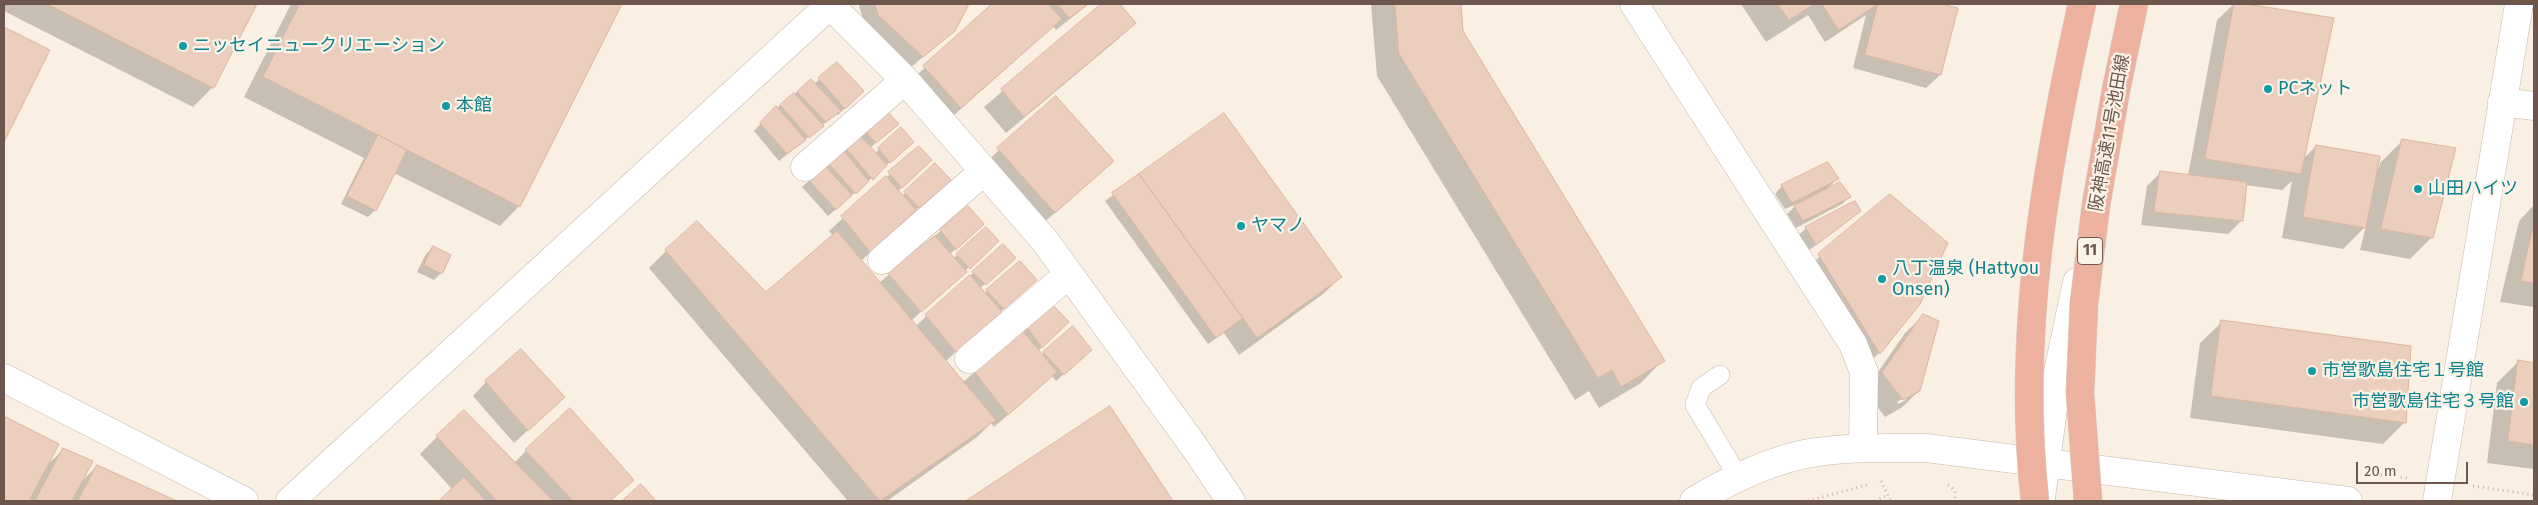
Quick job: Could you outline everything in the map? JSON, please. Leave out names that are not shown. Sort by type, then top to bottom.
[{"type":"highway","points":[[2035,501],[2029,394],[2033,294],[2045,197],[2065,82],[2082,4]]},
{"type":"highway","name":"阪神高速11号池田線","points":[[2088,501],[2080,392],[2084,302],[2096,205],[2116,90],[2134,4]]},
{"type":"street","points":[[290,501],[830,4],[905,80],[1045,241],[1193,445],[1231,501]]},
{"type":"street","points":[[1634,4],[1853,344],[1864,372],[1863,448]]},
{"type":"street","points":[[2041,501],[2058,372],[2081,265],[2121,118],[2147,4]]},
{"type":"street","points":[[2437,501],[2476,278],[2502,102],[2519,4]]},
{"type":"street","points":[[805,167],[905,80]]},
{"type":"street","points":[[2502,102],[2534,106]]},
{"type":"street","points":[[882,260],[984,171]]},
{"type":"street","points":[[969,359],[1069,274]]},
{"type":"street","points":[[4,378],[244,501]]},
{"type":"street","points":[[1694,501],[1764,467],[1816,452],[1863,448],[1926,448],[2045,461],[2348,501]]},
{"type":"lane","points":[[1720,375],[1701,388],[1695,405],[1739,478]]},
{"type":"path","points":[[1808,501],[1890,478]]},
{"type":"path","points":[[1881,480],[1891,501]]},
{"type":"path","points":[[1944,482],[1955,491],[1955,501]]},
{"type":"path","points":[[1875,501],[1888,495]]},
{"type":"building","name":"ニッセイニュークリエーション","points":[[47,4],[257,4],[214,88]]},
{"type":"building","name":"本館","points":[[300,4],[622,4],[520,207],[263,77]]},
{"type":"building","points":[[875,4],[969,4],[955,31],[923,57],[879,16]]},
{"type":"building","points":[[992,4],[1048,4],[1062,19],[961,108],[923,66]]},
{"type":"building","points":[[1057,4],[1088,4],[1070,18]]},
{"type":"building","points":[[1101,4],[1120,4],[1136,23],[1024,117],[1001,89]]},
{"type":"building","points":[[1395,4],[1461,4],[1463,31],[1665,361],[1621,387],[1612,370],[1598,378],[1399,54]]},
{"type":"building","points":[[1778,4],[1815,4],[1789,20]]},
{"type":"building","points":[[1822,4],[1878,4],[1839,30]]},
{"type":"building","points":[[1878,4],[1941,4],[1958,8],[1941,75],[1865,55]]},
{"type":"building","name":"PCネット","points":[[2234,4],[2247,4],[2334,18],[2301,174],[2205,159]]},
{"type":"building","points":[[4,27],[50,50],[4,142]]},
{"type":"building","points":[[837,62],[864,91],[845,109],[818,78]]},
{"type":"building","points":[[811,79],[841,111],[826,122],[797,92]]},
{"type":"building","points":[[794,93],[824,126],[809,138],[780,105]]},
{"type":"building","points":[[1056,96],[1114,161],[1055,213],[997,148]]},
{"type":"building","points":[[776,106],[806,140],[787,154],[760,123]]},
{"type":"building","points":[[886,110],[899,124],[876,143],[864,130]]},
{"type":"building","name":"ヤマノ","points":[[1224,113],[1342,277],[1257,338],[1139,174]]},
{"type":"building","points":[[901,127],[914,142],[890,163],[878,148]]},
{"type":"building","points":[[378,135],[407,150],[376,211],[347,196]]},
{"type":"building","points":[[860,135],[887,165],[873,180],[844,146]]},
{"type":"building","name":"山田ハイツ","points":[[2402,139],[2456,148],[2433,238],[2381,229]]},
{"type":"building","name":"山田ハイツ","points":[[2316,145],[2380,156],[2366,228],[2303,217]]},
{"type":"building","points":[[919,146],[932,160],[902,188],[888,172]]},
{"type":"building","points":[[842,149],[869,181],[856,194],[827,162]]},
{"type":"building","points":[[1828,162],[1839,179],[1792,203],[1781,185]]},
{"type":"building","points":[[935,163],[952,181],[919,208],[904,192]]},
{"type":"building","points":[[824,165],[852,195],[836,210],[808,179]]},
{"type":"building","points":[[2160,171],[2247,182],[2243,221],[2154,212]]},
{"type":"building","points":[[1139,174],[1243,318],[1216,338],[1112,193]]},
{"type":"building","points":[[886,176],[916,210],[871,253],[841,216]]},
{"type":"building","points":[[1840,182],[1851,197],[1803,221],[1794,206]]},
{"type":"building","name":"八丁温泉 (Hattyou Onsen)","points":[[1890,194],[1948,243],[1920,304],[1880,354],[1818,254]]},
{"type":"building","points":[[1855,201],[1861,211],[1816,245],[1805,227]]},
{"type":"building","points":[[968,206],[984,224],[956,250],[940,230]]},
{"type":"building","points":[[697,221],[766,292],[837,231],[996,420],[880,501],[665,250]]},
{"type":"building","points":[[2534,222],[2534,283],[2521,281]]},
{"type":"building","points":[[986,227],[999,241],[970,269],[956,254]]},
{"type":"building","points":[[935,236],[967,272],[921,312],[887,272]]},
{"type":"building","points":[[1003,244],[1016,258],[986,285],[972,272]]},
{"type":"building","points":[[433,246],[451,255],[442,274],[424,265]]},
{"type":"building","points":[[1020,261],[1037,280],[1004,309],[986,290]]},
{"type":"building","points":[[970,275],[1002,312],[956,352],[925,315]]},
{"type":"building","points":[[1052,304],[1069,322],[1042,348],[1027,327]]},
{"type":"building","points":[[1923,314],[1939,321],[1920,391],[1903,400],[1882,373]]},
{"type":"building","name":"市営歌島住宅１号館","points":[[2221,320],[2411,346],[2406,423],[2211,396]]},
{"type":"building","points":[[1073,326],[1092,350],[1064,375],[1043,352]]},
{"type":"building","points":[[1023,331],[1057,372],[1008,415],[973,370]]},
{"type":"building","points":[[521,349],[565,397],[528,431],[485,381]]},
{"type":"building","name":"市営歌島住宅３号館","points":[[2518,360],[2534,363],[2534,445],[2508,441]]},
{"type":"building","points":[[1110,406],[1173,501],[966,501]]},
{"type":"building","points":[[570,408],[634,480],[610,501],[573,501],[525,450]]},
{"type":"building","points":[[464,410],[553,501],[497,501],[436,436]]},
{"type":"building","points":[[4,416],[59,444],[29,501],[4,501]]},
{"type":"building","points":[[63,448],[93,461],[72,501],[35,501]]},
{"type":"building","points":[[97,465],[177,501],[78,501]]},
{"type":"building","points":[[464,477],[486,501],[439,501]]},
{"type":"building","points":[[641,484],[656,501],[622,501]]},
{"type":"place","name":"ニッセイニュークリエーション","points":[[183,46]]},
{"type":"place","name":"PCネット","points":[[2268,89]]},
{"type":"place","name":"本館","points":[[446,106]]},
{"type":"place","name":"山田ハイツ","points":[[2418,189]]},
{"type":"place","name":"ヤマノ","points":[[1241,226]]},
{"type":"place","name":"八丁温泉 (Hattyou Onsen)","points":[[1882,279]]},
{"type":"place","name":"市営歌島住宅１号館","points":[[2312,371]]},
{"type":"place","name":"市営歌島住宅３号館","points":[[2524,402]]}]
